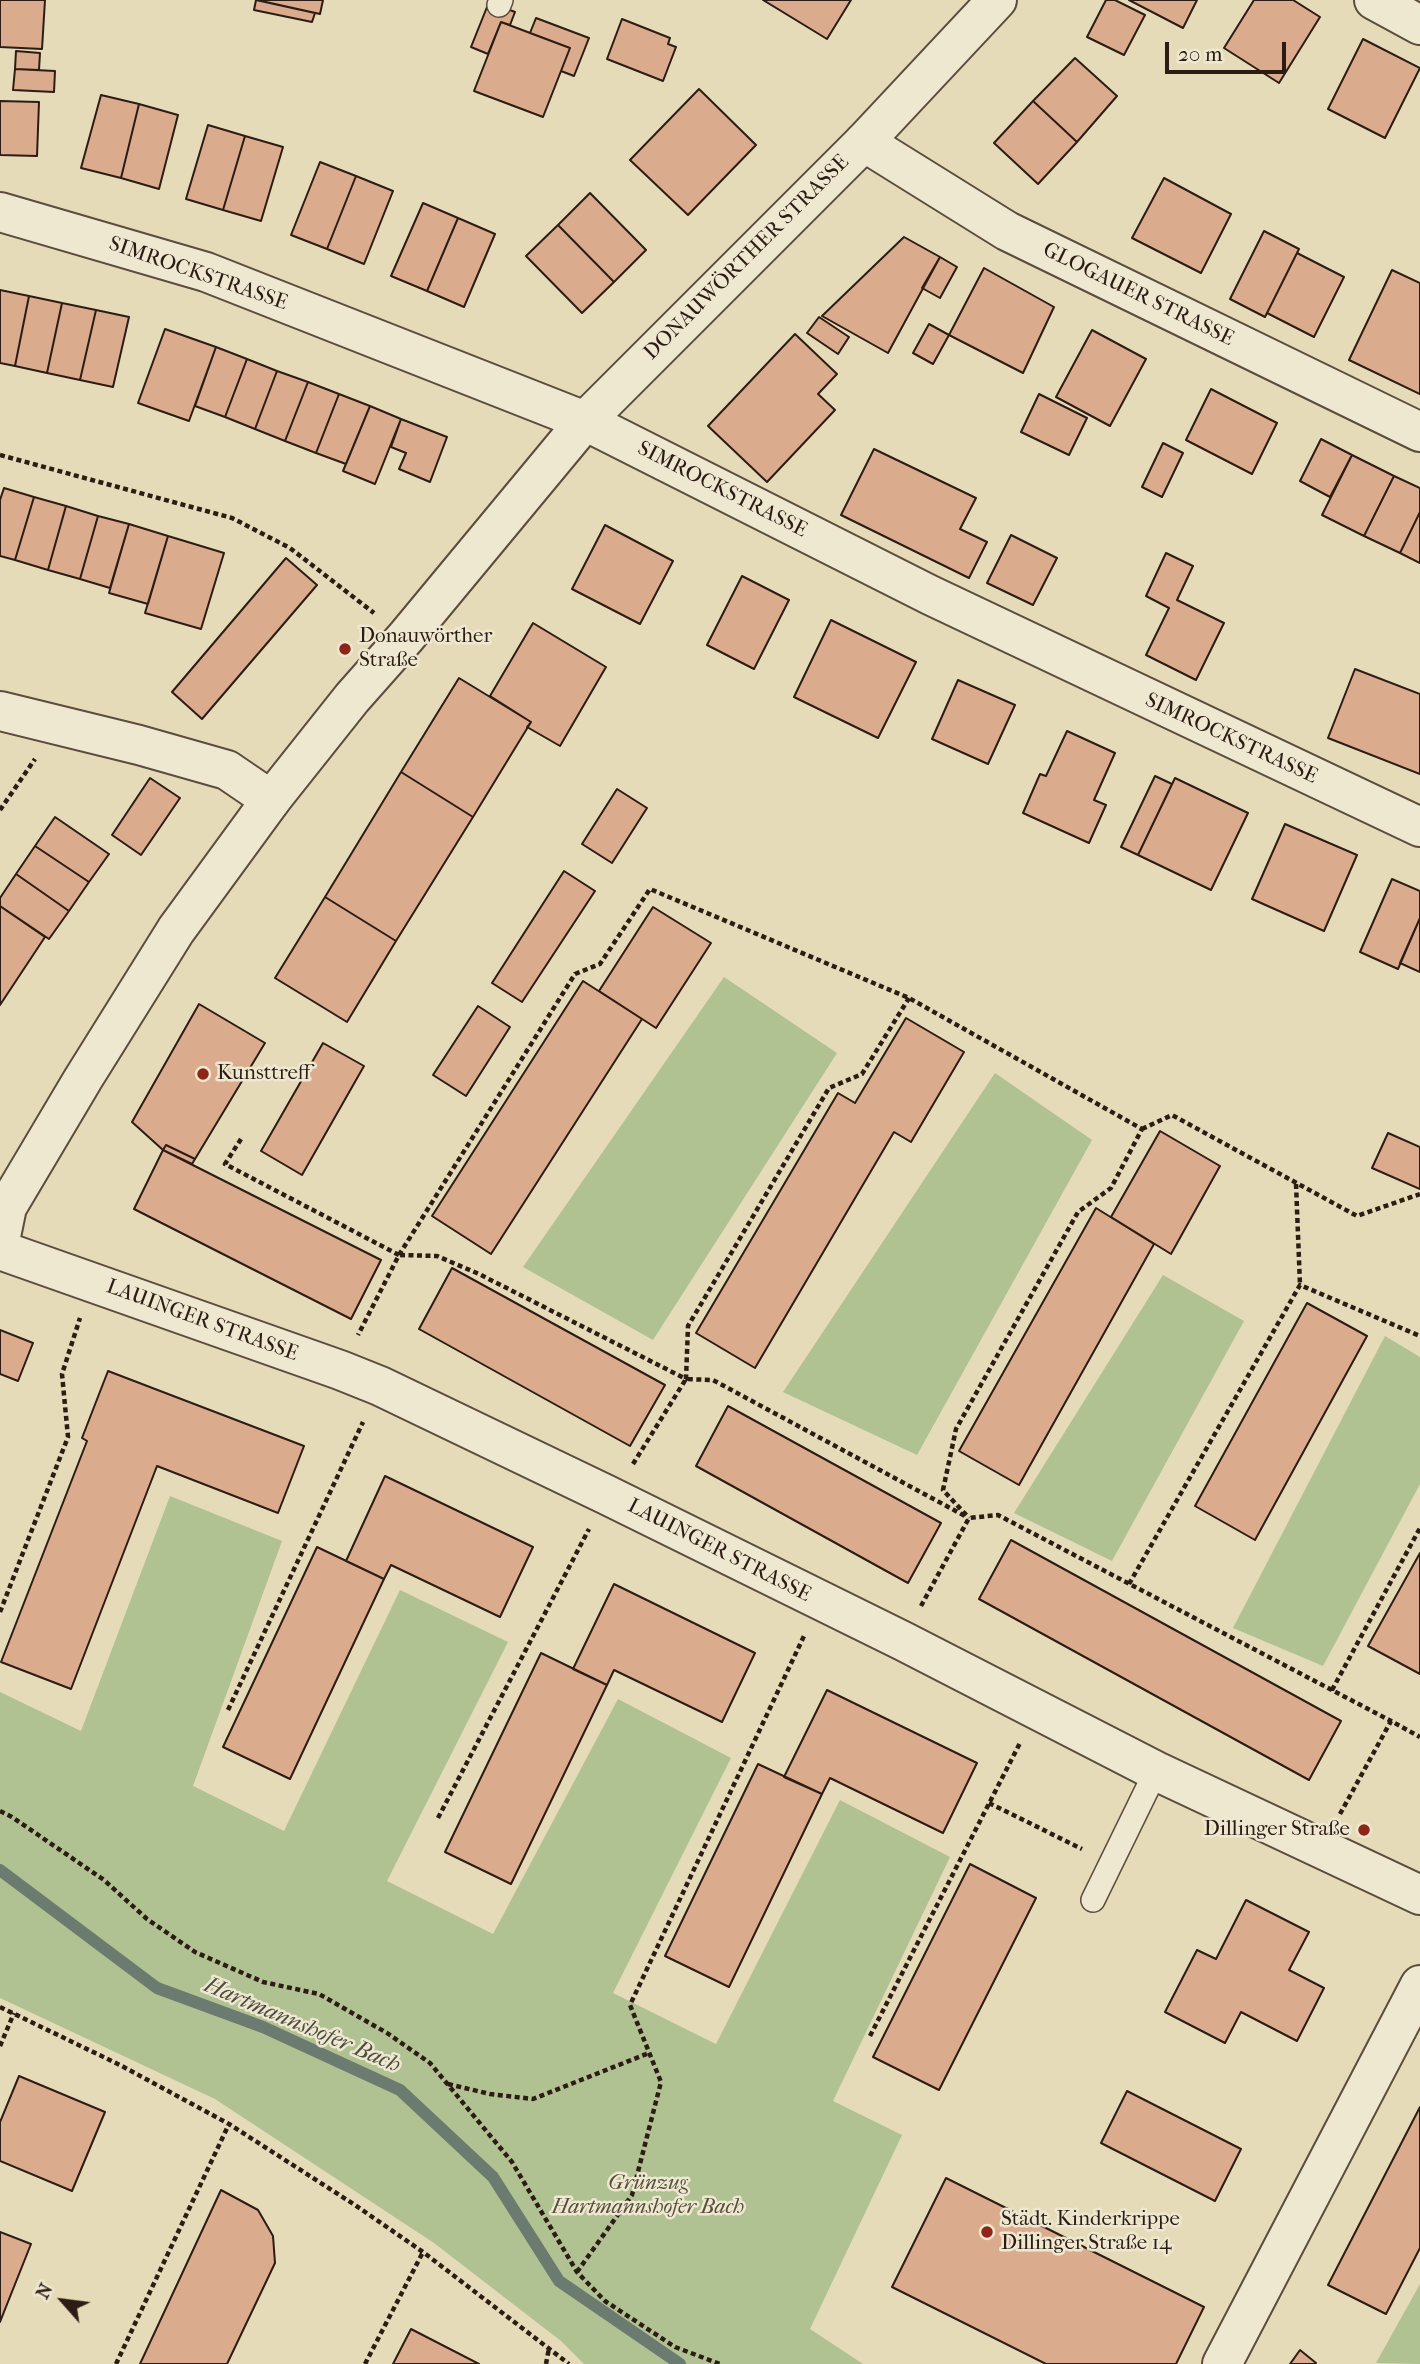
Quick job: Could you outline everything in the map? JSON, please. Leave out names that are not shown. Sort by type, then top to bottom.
[{"type":"street","name":"DONAUWÖRTHER STRASSE","points":[[0,1241],[7,1207],[176,930],[271,800],[352,698],[585,421],[864,142],[997,0]]},
{"type":"street","points":[[1374,0],[1420,25]]},
{"type":"street","name":"GLOGAUER STRASSE","points":[[864,142],[1007,231],[1420,432]]},
{"type":"street","name":"SIMROCKSTRASSE","points":[[0,212],[206,272],[585,421],[930,595],[1420,827]]},
{"type":"street","points":[[0,711],[227,770],[271,800]]},
{"type":"street","name":"LAUINGER STRASSE","points":[[0,1250],[380,1386],[903,1641],[1156,1772],[1420,1895]]},
{"type":"street","points":[[1222,2364],[1420,1985]]},
{"type":"lane","points":[[1093,1900],[1156,1772]]},
{"type":"path","points":[[0,455],[232,518],[290,548],[406,637]]},
{"type":"path","points":[[0,810],[58,726]]},
{"type":"path","points":[[340,1370],[399,1255],[575,974],[600,964],[650,889],[909,998],[1142,1129]]},
{"type":"path","points":[[438,1818],[607,1495],[638,1460],[686,1379],[688,1326],[829,1088],[862,1074],[909,998]]},
{"type":"path","points":[[969,1518],[943,1490],[956,1429],[1078,1212],[1111,1188],[1142,1129],[1172,1115],[1357,1216],[1420,1194]]},
{"type":"path","points":[[240,1139],[225,1164],[399,1255],[437,1256],[479,1274],[686,1379],[713,1380],[969,1518],[998,1515],[1420,1737]]},
{"type":"path","points":[[1129,1584],[1300,1285],[1296,1183]]},
{"type":"path","points":[[0,1612],[68,1437],[62,1374],[93,1282]]},
{"type":"path","points":[[1300,1285],[1420,1336]]},
{"type":"path","points":[[228,1710],[380,1386]]},
{"type":"path","points":[[903,1641],[969,1518]]},
{"type":"path","points":[[1332,1690],[1420,1528]]},
{"type":"path","points":[[578,2272],[632,2194],[661,2082],[630,2005],[821,1601]]},
{"type":"path","points":[[870,2036],[1037,1710]]},
{"type":"path","points":[[1321,1850],[1391,1721]]},
{"type":"path","points":[[989,1802],[1111,1864]]},
{"type":"path","points":[[0,1811],[104,1880],[148,1919],[195,1952],[263,1982],[319,1994],[387,2033],[430,2063],[512,2162],[578,2272],[605,2301],[674,2347],[720,2364]]},
{"type":"path","points":[[0,2007],[120,2065],[229,2124],[423,2252],[569,2364]]},
{"type":"path","points":[[0,2046],[14,2013]]},
{"type":"path","points":[[447,2083],[490,2094],[533,2099],[649,2053]]},
{"type":"path","points":[[116,2364],[229,2124]]},
{"type":"path","points":[[365,2364],[423,2252]]},
{"type":"path","points":[[546,2364],[549,2348]]},
{"type":"green space","points":[[724,977],[837,1053],[653,1340],[523,1267]]},
{"type":"green space","points":[[995,1073],[1092,1140],[917,1455],[783,1392]]},
{"type":"green space","points":[[1163,1275],[1244,1321],[1112,1561],[1014,1513]]},
{"type":"green space","points":[[1385,1336],[1420,1357],[1420,1484],[1323,1666],[1233,1628]]},
{"type":"green space","name":"Grünzug Hartmannshofer Bach","points":[[170,1496],[282,1541],[193,1786],[284,1831],[400,1590],[508,1642],[387,1881],[493,1934],[618,1699],[731,1758],[613,1993],[716,2044],[840,1800],[950,1857],[833,2101],[902,2135],[810,2329],[863,2364],[584,2364],[561,2341],[434,2243],[215,2099],[0,1998],[0,1692],[81,1731]]},
{"type":"green space","points":[[1420,2284],[1420,2364],[1376,2363]]},
{"type":"building","points":[[0,0],[45,0],[42,49],[0,47]]},
{"type":"building","points":[[256,0],[315,13],[312,22],[254,10]]},
{"type":"building","points":[[257,0],[323,0],[320,14]]},
{"type":"building","points":[[763,0],[851,0],[827,39]]},
{"type":"building","points":[[1106,0],[1115,0],[1145,15],[1124,55],[1087,37]]},
{"type":"building","points":[[1129,0],[1197,0],[1183,28]]},
{"type":"building","points":[[1254,0],[1293,0],[1320,17],[1279,83],[1224,48]]},
{"type":"building","points":[[489,2],[515,12],[510,25],[501,22],[488,54],[471,47]]},
{"type":"building","points":[[536,18],[589,38],[574,76],[561,71],[570,48],[530,33]]},
{"type":"building","points":[[622,19],[670,38],[668,44],[676,47],[663,81],[607,59]]},
{"type":"building","points":[[501,22],[570,48],[543,117],[474,91]]},
{"type":"building","points":[[1363,39],[1420,68],[1385,138],[1328,109]]},
{"type":"building","points":[[16,51],[40,53],[39,70],[15,69]]},
{"type":"building","points":[[1075,58],[1117,96],[1077,142],[1033,101]]},
{"type":"building","points":[[15,69],[55,71],[54,92],[13,90]]},
{"type":"building","points":[[699,89],[756,145],[688,215],[630,160]]},
{"type":"building","points":[[101,95],[139,104],[121,178],[81,168]]},
{"type":"building","points":[[0,101],[39,102],[37,156],[0,155]]},
{"type":"building","points":[[1033,101],[1077,142],[1038,184],[994,143]]},
{"type":"building","points":[[139,104],[178,115],[159,189],[121,178]]},
{"type":"building","points":[[208,125],[245,136],[223,210],[186,199]]},
{"type":"building","points":[[245,136],[283,147],[261,221],[223,210]]},
{"type":"building","points":[[320,162],[356,176],[327,249],[291,235]]},
{"type":"building","points":[[356,176],[393,191],[364,264],[327,249]]},
{"type":"building","points":[[1164,178],[1231,214],[1201,273],[1132,238]]},
{"type":"building","points":[[590,193],[646,250],[614,282],[558,225]]},
{"type":"building","points":[[423,203],[458,218],[427,291],[391,276]]},
{"type":"building","points":[[458,218],[495,234],[464,307],[427,291]]},
{"type":"building","points":[[558,225],[614,282],[582,313],[526,256]]},
{"type":"building","points":[[1264,231],[1299,249],[1265,317],[1230,299]]},
{"type":"building","points":[[904,237],[940,257],[888,353],[822,316]]},
{"type":"building","points":[[1297,253],[1344,277],[1314,337],[1267,313]]},
{"type":"building","points":[[940,257],[957,267],[940,298],[922,288]]},
{"type":"building","points":[[984,268],[1054,307],[1023,373],[949,335]]},
{"type":"building","points":[[1392,270],[1420,283],[1420,394],[1349,360]]},
{"type":"building","points":[[0,290],[29,296],[15,366],[0,363]]},
{"type":"building","points":[[29,296],[62,303],[47,373],[15,366]]},
{"type":"building","points":[[62,303],[96,310],[80,380],[47,373]]},
{"type":"building","points":[[96,310],[129,317],[113,387],[80,380]]},
{"type":"building","points":[[819,317],[849,337],[838,354],[807,333]]},
{"type":"building","points":[[929,324],[949,335],[933,364],[913,353]]},
{"type":"building","points":[[165,329],[216,347],[189,421],[138,403]]},
{"type":"building","points":[[1092,330],[1146,359],[1110,426],[1056,397]]},
{"type":"building","points":[[795,334],[837,374],[818,394],[835,410],[767,482],[708,426]]},
{"type":"building","points":[[216,347],[247,359],[225,417],[195,406]]},
{"type":"building","points":[[247,359],[277,371],[255,429],[225,417]]},
{"type":"building","points":[[277,371],[308,382],[285,441],[255,429]]},
{"type":"building","points":[[308,382],[339,394],[316,453],[285,441]]},
{"type":"building","points":[[1211,389],[1277,423],[1252,474],[1186,440]]},
{"type":"building","points":[[339,394],[370,406],[346,464],[316,453]]},
{"type":"building","points":[[1039,394],[1087,418],[1069,455],[1021,432]]},
{"type":"building","points":[[370,406],[401,419],[375,484],[343,471]]},
{"type":"building","points":[[401,419],[447,437],[430,482],[399,469],[406,453],[391,447]]},
{"type":"building","points":[[1321,439],[1352,455],[1330,497],[1300,481]]},
{"type":"building","points":[[1163,443],[1183,453],[1162,497],[1142,487]]},
{"type":"building","points":[[874,449],[976,498],[960,529],[987,542],[969,578],[841,515]]},
{"type":"building","points":[[1352,455],[1394,476],[1364,536],[1322,515]]},
{"type":"building","points":[[1394,476],[1420,488],[1420,512],[1400,553],[1364,536]]},
{"type":"building","points":[[4,488],[34,497],[15,560],[0,556],[0,500]]},
{"type":"building","points":[[34,497],[66,506],[48,570],[15,560]]},
{"type":"building","points":[[66,506],[98,516],[80,579],[48,570]]},
{"type":"building","points":[[1420,512],[1420,563],[1400,553]]},
{"type":"building","points":[[98,516],[129,524],[110,588],[80,579]]},
{"type":"building","points":[[129,524],[168,536],[148,604],[109,593]]},
{"type":"building","points":[[605,525],[673,561],[640,624],[572,589]]},
{"type":"building","points":[[1011,535],[1057,558],[1033,605],[987,583]]},
{"type":"building","points":[[168,536],[224,553],[201,629],[145,613]]},
{"type":"building","points":[[1166,553],[1193,566],[1177,600],[1224,623],[1196,680],[1146,655],[1169,608],[1146,596]]},
{"type":"building","points":[[286,558],[317,585],[202,719],[172,692]]},
{"type":"building","points":[[742,576],[789,600],[754,669],[707,645]]},
{"type":"building","points":[[831,620],[916,662],[878,738],[794,697]]},
{"type":"building","points":[[533,623],[606,667],[560,746],[527,727],[531,722],[490,696]]},
{"type":"building","points":[[1355,669],[1420,694],[1420,774],[1328,738]]},
{"type":"building","points":[[459,678],[531,722],[473,817],[401,772]]},
{"type":"building","points":[[958,680],[1015,705],[988,764],[932,739]]},
{"type":"building","points":[[1067,731],[1115,753],[1094,800],[1106,805],[1089,843],[1023,813],[1040,774],[1046,776]]},
{"type":"building","points":[[401,772],[473,817],[396,941],[325,897]]},
{"type":"building","points":[[1155,776],[1172,784],[1138,855],[1121,847]]},
{"type":"building","points":[[150,778],[180,798],[141,855],[112,835]]},
{"type":"building","points":[[1175,778],[1248,813],[1211,890],[1138,855]]},
{"type":"building","points":[[617,789],[647,808],[612,863],[582,844]]},
{"type":"building","points":[[55,817],[109,854],[89,882],[35,846]]},
{"type":"building","points":[[1285,824],[1357,855],[1324,931],[1252,899]]},
{"type":"building","points":[[35,846],[89,882],[69,911],[16,874]]},
{"type":"building","points":[[564,871],[595,891],[522,1002],[492,983]]},
{"type":"building","points":[[16,874],[69,911],[49,939],[0,906],[0,898]]},
{"type":"building","points":[[1392,879],[1420,891],[1420,918],[1398,969],[1360,952]]},
{"type":"building","points":[[325,897],[396,941],[347,1022],[275,978]]},
{"type":"building","points":[[0,906],[45,937],[0,1005]]},
{"type":"building","points":[[653,907],[711,943],[656,1028],[599,991]]},
{"type":"building","points":[[1420,918],[1420,972],[1400,963]]},
{"type":"building","points":[[583,981],[642,1019],[491,1254],[432,1216]]},
{"type":"building","name":"Kunsttreff","points":[[199,1004],[265,1043],[195,1159],[166,1145],[163,1150],[132,1122]]},
{"type":"building","points":[[478,1006],[510,1027],[466,1096],[433,1075]]},
{"type":"building","points":[[906,1018],[964,1052],[911,1142],[894,1132],[755,1368],[696,1333],[838,1093],[855,1103]]},
{"type":"building","points":[[323,1043],[364,1066],[302,1175],[261,1151]]},
{"type":"building","points":[[1160,1131],[1220,1166],[1171,1254],[1111,1217]]},
{"type":"building","points":[[1388,1133],[1420,1147],[1420,1189],[1372,1168]]},
{"type":"building","points":[[166,1145],[195,1159],[192,1164],[163,1150]]},
{"type":"building","points":[[163,1150],[381,1260],[351,1319],[134,1209]]},
{"type":"building","points":[[1096,1208],[1154,1244],[1019,1485],[959,1451]]},
{"type":"building","points":[[452,1268],[665,1385],[630,1446],[419,1329]]},
{"type":"building","points":[[1307,1303],[1367,1336],[1255,1540],[1195,1506]]},
{"type":"building","points":[[0,1330],[33,1343],[18,1381],[0,1374]]},
{"type":"building","points":[[108,1371],[304,1446],[278,1513],[157,1466],[71,1689],[1,1662],[87,1441],[82,1438]]},
{"type":"building","points":[[728,1406],[941,1523],[908,1583],[696,1466]]},
{"type":"building","points":[[385,1476],[533,1547],[500,1617],[391,1565],[384,1579],[346,1561]]},
{"type":"building","points":[[1011,1540],[1341,1721],[1309,1780],[979,1599]]},
{"type":"building","points":[[317,1547],[384,1579],[290,1779],[223,1747]]},
{"type":"building","points":[[1420,1553],[1420,1674],[1368,1646]]},
{"type":"building","points":[[614,1584],[755,1653],[722,1722],[614,1670],[607,1685],[573,1669]]},
{"type":"building","points":[[541,1653],[607,1685],[511,1884],[445,1852]]},
{"type":"building","points":[[827,1690],[977,1763],[943,1833],[830,1778],[822,1794],[784,1777]]},
{"type":"building","points":[[758,1764],[822,1794],[729,1987],[665,1956]]},
{"type":"building","points":[[970,1864],[1036,1898],[939,2090],[873,2057]]},
{"type":"building","points":[[1246,1900],[1309,1932],[1289,1970],[1324,1988],[1297,2041],[1241,2012],[1225,2043],[1165,2012],[1197,1950],[1216,1959]]},
{"type":"building","points":[[19,2076],[105,2112],[72,2191],[0,2161],[0,2122]]},
{"type":"building","points":[[1127,2091],[1241,2149],[1215,2201],[1101,2143]]},
{"type":"building","points":[[1420,2107],[1420,2248],[1386,2314],[1328,2285]]},
{"type":"building","name":"Städt. Kinderkrippe Dillinger Straße 14","points":[[946,2178],[1204,2307],[1176,2364],[1046,2364],[892,2287]]},
{"type":"building","points":[[221,2190],[258,2210],[273,2236],[275,2263],[227,2364],[140,2364]]},
{"type":"building","points":[[0,2232],[31,2244],[0,2322]]},
{"type":"building","points":[[411,2329],[479,2364],[393,2364]]},
{"type":"building","points":[[1300,2350],[1316,2363],[1290,2364]]},
{"type":"waterway","name":"Hartmannshofer Bach","points":[[0,1870],[157,1988],[263,2027],[400,2090],[493,2177],[559,2281],[680,2364]]},
{"type":"place","name":"Donauwörther Straße","points":[[345,649]]},
{"type":"place","name":"Kunsttreff","points":[[203,1074]]},
{"type":"place","name":"Dillinger Straße","points":[[1364,1830]]},
{"type":"place","name":"Städt. Kinderkrippe Dillinger Straße 14","points":[[987,2232]]}]
